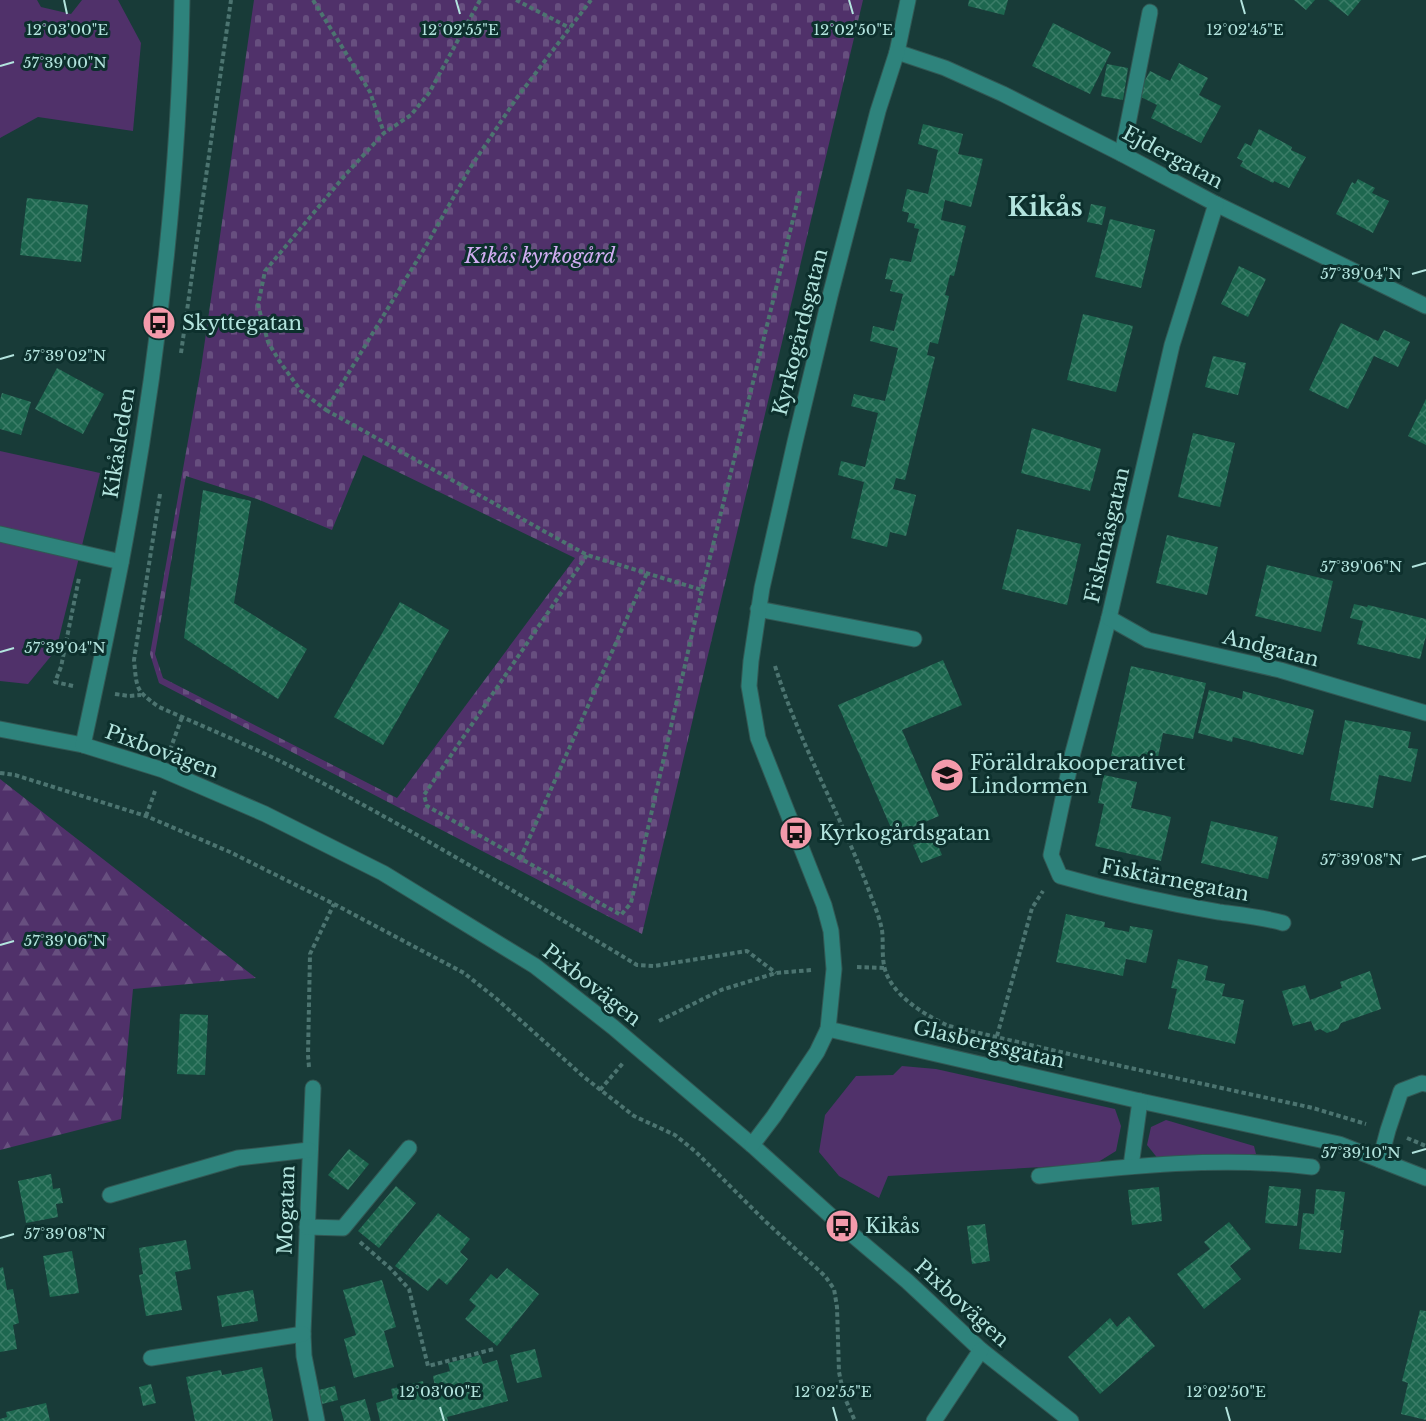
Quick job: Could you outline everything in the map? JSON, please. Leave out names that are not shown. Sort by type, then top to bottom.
[{"type":"street","name":"Kikåsleden","points":[[83,745],[121,562],[159,323],[172,200],[182,0]]},
{"type":"street","name":"Kyrkogårdsgatan","points":[[752,1145],[818,1052],[828,1029],[834,969],[831,931],[824,905],[758,738],[749,687],[758,609],[830,296],[878,111],[897,51],[908,0]]},
{"type":"street","points":[[1122,154],[1150,12]]},
{"type":"street","name":"Ejdergatan","points":[[897,51],[945,68],[1003,94],[1216,204],[1426,306]]},
{"type":"street","name":"Fiskmåsgatan","points":[[1060,876],[1052,855],[1072,756],[1109,618],[1172,345],[1216,204]]},
{"type":"street","points":[[0,534],[121,562]]},
{"type":"street","points":[[758,609],[914,639]]},
{"type":"street","name":"Andgatan","points":[[1109,618],[1148,640],[1280,670],[1426,713]]},
{"type":"street","name":"Pixbovägen","points":[[0,729],[83,745],[163,770],[255,810],[383,873],[535,966],[613,1027],[752,1145],[907,1281],[981,1350],[1071,1421]]},
{"type":"street","name":"Fisktärnegatan","points":[[1060,876],[1099,887],[1219,912],[1263,917],[1283,923]]},
{"type":"street","name":"Glasbergsgatan","points":[[828,1029],[1339,1144],[1426,1178]]},
{"type":"street","points":[[1380,1160],[1401,1091],[1422,1083],[1426,1084]]},
{"type":"street","name":"Mogatan","points":[[313,1088],[303,1334],[304,1356],[317,1421]]},
{"type":"street","points":[[1131,1166],[1140,1101]]},
{"type":"street","points":[[307,1227],[343,1228],[409,1148]]},
{"type":"street","points":[[110,1195],[238,1158],[309,1150]]},
{"type":"street","points":[[1039,1176],[1131,1166],[1270,1162],[1312,1167]]},
{"type":"street","points":[[151,1358],[303,1334]]},
{"type":"street","points":[[934,1421],[981,1350]]},
{"type":"path","points":[[181,354],[231,0]]},
{"type":"path","points":[[313,0],[370,92],[384,133]]},
{"type":"path","points":[[480,0],[429,93],[411,115],[384,133],[264,271],[258,305],[268,342],[301,391],[326,410],[586,555],[702,590]]},
{"type":"path","points":[[516,0],[570,28]]},
{"type":"path","points":[[326,410],[427,244],[470,168],[516,99],[591,0]]},
{"type":"path","points":[[586,555],[424,795],[427,806],[621,915],[631,903],[702,590],[800,191]]},
{"type":"path","points":[[161,484],[134,660],[141,695],[159,707],[286,764],[373,810],[637,965],[654,966],[747,951],[777,973]]},
{"type":"path","points":[[520,858],[647,573]]},
{"type":"path","points":[[775,663],[827,797],[872,898],[882,928],[884,968],[890,981],[908,1001],[929,1018],[950,1026],[1112,1064],[1313,1108],[1388,1130],[1426,1146]]},
{"type":"path","points":[[0,772],[146,816],[230,852],[464,973],[600,1090],[634,1116],[675,1135],[696,1152],[766,1222],[825,1276],[834,1289],[840,1372],[844,1396],[855,1421]]},
{"type":"path","points":[[997,1036],[1032,908],[1053,876],[1060,876]]},
{"type":"path","points":[[313,1088],[308,1055],[310,954],[334,904]]},
{"type":"path","points":[[659,1021],[721,990],[777,973],[884,968]]},
{"type":"path","points":[[600,1090],[624,1063]]},
{"type":"path","points":[[343,1228],[390,1268],[409,1289],[428,1366],[494,1348]]},
{"type":"green space","points":[[0,0],[37,0],[41,7],[71,14],[82,0],[118,0],[141,43],[133,131],[38,117],[0,138]]},
{"type":"green space","name":"Kikås kyrkogård","points":[[254,0],[863,0],[642,934],[159,683],[150,654],[201,368]],"holes":[[[363,455],[575,558],[397,798],[163,678],[155,654],[186,476],[257,499],[332,530]]]},
{"type":"green space","points":[[0,451],[100,473],[56,650],[28,684],[0,681]]},
{"type":"green space","points":[[0,779],[256,978],[133,989],[121,1119],[0,1150]]},
{"type":"green space","points":[[902,1066],[936,1069],[1115,1109],[1121,1126],[1116,1151],[1095,1164],[888,1176],[879,1198],[839,1176],[819,1152],[825,1115],[856,1076],[893,1075]]},
{"type":"green space","points":[[1166,1120],[1254,1146],[1256,1154],[1159,1160],[1147,1145],[1151,1127]]},
{"type":"building","points":[[969,0],[1008,0],[1004,15],[968,6]]},
{"type":"building","points":[[1294,0],[1315,0],[1306,10]]},
{"type":"building","points":[[1328,0],[1361,0],[1348,16]]},
{"type":"building","points":[[1053,23],[1111,52],[1090,94],[1032,66]]},
{"type":"building","points":[[1179,63],[1208,78],[1199,95],[1221,106],[1201,143],[1151,118],[1157,105],[1137,95],[1150,71],[1170,81]]},
{"type":"building","points":[[1107,64],[1128,68],[1123,100],[1101,96]]},
{"type":"building","points":[[923,124],[963,134],[958,154],[983,159],[971,207],[945,200],[941,220],[966,226],[954,276],[950,275],[945,295],[949,296],[938,344],[930,342],[927,355],[935,357],[905,480],[896,478],[893,489],[916,495],[906,536],[890,532],[887,547],[851,538],[864,482],[838,475],[841,461],[865,467],[878,413],[851,406],[854,394],[885,401],[898,348],[870,341],[873,326],[894,331],[903,294],[890,291],[893,280],[885,279],[890,258],[911,262],[919,229],[914,228],[915,224],[907,222],[909,213],[902,211],[907,189],[928,194],[938,150],[918,144]]},
{"type":"building","points":[[1259,129],[1306,157],[1289,188],[1274,181],[1273,183],[1240,166],[1243,161],[1237,158],[1245,143],[1251,146]]},
{"type":"building","points":[[1358,179],[1375,188],[1372,193],[1389,201],[1373,233],[1336,214],[1352,182],[1355,184]]},
{"type":"building","points":[[27,198],[88,205],[81,262],[20,255]]},
{"type":"building","points":[[1091,204],[1106,207],[1102,225],[1087,222]]},
{"type":"building","points":[[1110,219],[1155,230],[1141,288],[1095,277]]},
{"type":"building","points":[[1239,266],[1266,279],[1248,317],[1221,304]]},
{"type":"building","points":[[1083,314],[1133,326],[1116,392],[1067,380]]},
{"type":"building","points":[[1341,323],[1378,341],[1384,330],[1410,342],[1398,367],[1374,356],[1348,409],[1309,390]]},
{"type":"building","points":[[1213,356],[1246,363],[1238,395],[1205,387]]},
{"type":"building","points":[[57,368],[104,394],[83,434],[35,409]]},
{"type":"building","points":[[2,393],[31,402],[21,435],[0,429]]},
{"type":"building","points":[[1426,399],[1426,445],[1408,436]]},
{"type":"building","points":[[1032,428],[1101,449],[1090,491],[1021,473]]},
{"type":"building","points":[[1193,433],[1235,443],[1220,507],[1178,497]]},
{"type":"building","points":[[203,490],[251,501],[234,603],[307,649],[278,699],[184,638]]},
{"type":"building","points":[[1017,529],[1081,544],[1067,605],[1002,589]]},
{"type":"building","points":[[1167,535],[1218,547],[1207,595],[1156,583]]},
{"type":"building","points":[[1267,565],[1333,581],[1321,632],[1255,616]]},
{"type":"building","points":[[400,602],[449,630],[383,745],[334,717]]},
{"type":"building","points":[[1354,604],[1367,607],[1368,605],[1426,619],[1426,636],[1420,659],[1357,644],[1363,621],[1350,618]]},
{"type":"building","points":[[943,660],[962,705],[902,730],[939,816],[894,835],[838,705]]},
{"type":"building","points":[[1131,666],[1206,683],[1193,739],[1163,733],[1158,757],[1147,755],[1145,764],[1111,756]]},
{"type":"building","points":[[1209,690],[1242,699],[1243,691],[1314,710],[1303,755],[1233,737],[1232,742],[1198,733]]},
{"type":"building","points":[[1345,720],[1411,732],[1408,748],[1418,749],[1411,782],[1379,775],[1373,808],[1330,800]]},
{"type":"building","points":[[1104,775],[1137,782],[1131,808],[1171,817],[1161,861],[1095,846],[1104,804],[1098,803]]},
{"type":"building","points":[[1211,821],[1278,837],[1268,879],[1201,863]]},
{"type":"building","points":[[934,836],[942,855],[921,863],[913,845]]},
{"type":"building","points":[[1066,914],[1105,922],[1104,927],[1129,932],[1130,926],[1153,930],[1146,963],[1126,959],[1123,976],[1056,962]]},
{"type":"building","points":[[1178,959],[1208,966],[1205,980],[1225,984],[1222,996],[1244,1000],[1235,1044],[1168,1029],[1177,989],[1171,988]]},
{"type":"building","points":[[1370,971],[1381,1009],[1341,1023],[1338,1029],[1327,1033],[1320,1029],[1315,1031],[1311,1021],[1293,1026],[1282,991],[1305,985],[1310,1000],[1342,988],[1340,982]]},
{"type":"building","points":[[180,1014],[208,1015],[205,1075],[177,1074]]},
{"type":"building","points":[[349,1149],[369,1164],[348,1190],[328,1175]]},
{"type":"building","points":[[51,1174],[53,1189],[60,1188],[63,1203],[56,1204],[58,1217],[26,1223],[18,1181]]},
{"type":"building","points":[[396,1186],[416,1203],[379,1248],[358,1231]]},
{"type":"building","points":[[1269,1186],[1301,1189],[1297,1226],[1265,1223]]},
{"type":"building","points":[[1159,1187],[1162,1221],[1132,1225],[1128,1190]]},
{"type":"building","points":[[1316,1189],[1345,1192],[1340,1230],[1344,1230],[1341,1253],[1299,1249],[1303,1213],[1314,1214]]},
{"type":"building","points":[[438,1213],[470,1239],[460,1252],[468,1259],[447,1285],[439,1278],[428,1291],[395,1266]]},
{"type":"building","points":[[1229,1222],[1251,1249],[1230,1266],[1241,1279],[1204,1309],[1177,1274],[1210,1249],[1204,1242]]},
{"type":"building","points":[[985,1224],[990,1261],[972,1264],[967,1226]]},
{"type":"building","points":[[186,1240],[191,1269],[175,1272],[182,1310],[146,1316],[139,1275],[143,1274],[139,1248]]},
{"type":"building","points":[[72,1251],[79,1293],[50,1297],[43,1256]]},
{"type":"building","points":[[3,1267],[7,1290],[13,1289],[19,1323],[13,1325],[17,1349],[0,1352],[0,1268]]},
{"type":"building","points":[[507,1268],[539,1294],[497,1346],[465,1319],[476,1306],[469,1300],[491,1274],[497,1279]]},
{"type":"building","points":[[382,1280],[396,1327],[384,1331],[394,1367],[354,1378],[344,1339],[356,1335],[343,1290]]},
{"type":"building","points":[[253,1290],[258,1321],[222,1327],[217,1296]]},
{"type":"building","points":[[1420,1310],[1426,1311],[1426,1420],[1401,1414],[1408,1383],[1402,1381]]},
{"type":"building","points":[[1129,1316],[1155,1346],[1100,1394],[1068,1357],[1110,1318],[1117,1327]]},
{"type":"building","points":[[535,1349],[542,1377],[517,1383],[510,1355]]},
{"type":"building","points":[[480,1355],[483,1364],[497,1360],[508,1401],[447,1417],[448,1421],[380,1421],[376,1403],[393,1398],[391,1389],[423,1381],[425,1390],[435,1387],[433,1376],[450,1371],[448,1363]]},
{"type":"building","points":[[262,1367],[273,1421],[195,1421],[186,1377],[221,1370],[222,1375]]},
{"type":"building","points":[[151,1384],[156,1403],[143,1406],[139,1387]]},
{"type":"building","points":[[335,1386],[338,1400],[322,1404],[319,1390]]},
{"type":"building","points":[[365,1399],[371,1421],[344,1421],[340,1406]]},
{"type":"building","points":[[46,1403],[50,1421],[0,1421],[7,1417],[6,1412]]},
{"type":"place","name":"Skyttegatan","points":[[159,323]]},
{"type":"place","name":"Föräldrakooperativet Lindormen","points":[[947,775]]},
{"type":"place","name":"Kyrkogårdsgatan","points":[[796,833]]},
{"type":"place","name":"Kikås","points":[[842,1226]]},
{"type":"district","name":"Kikås","points":[[1045,207]]}]
